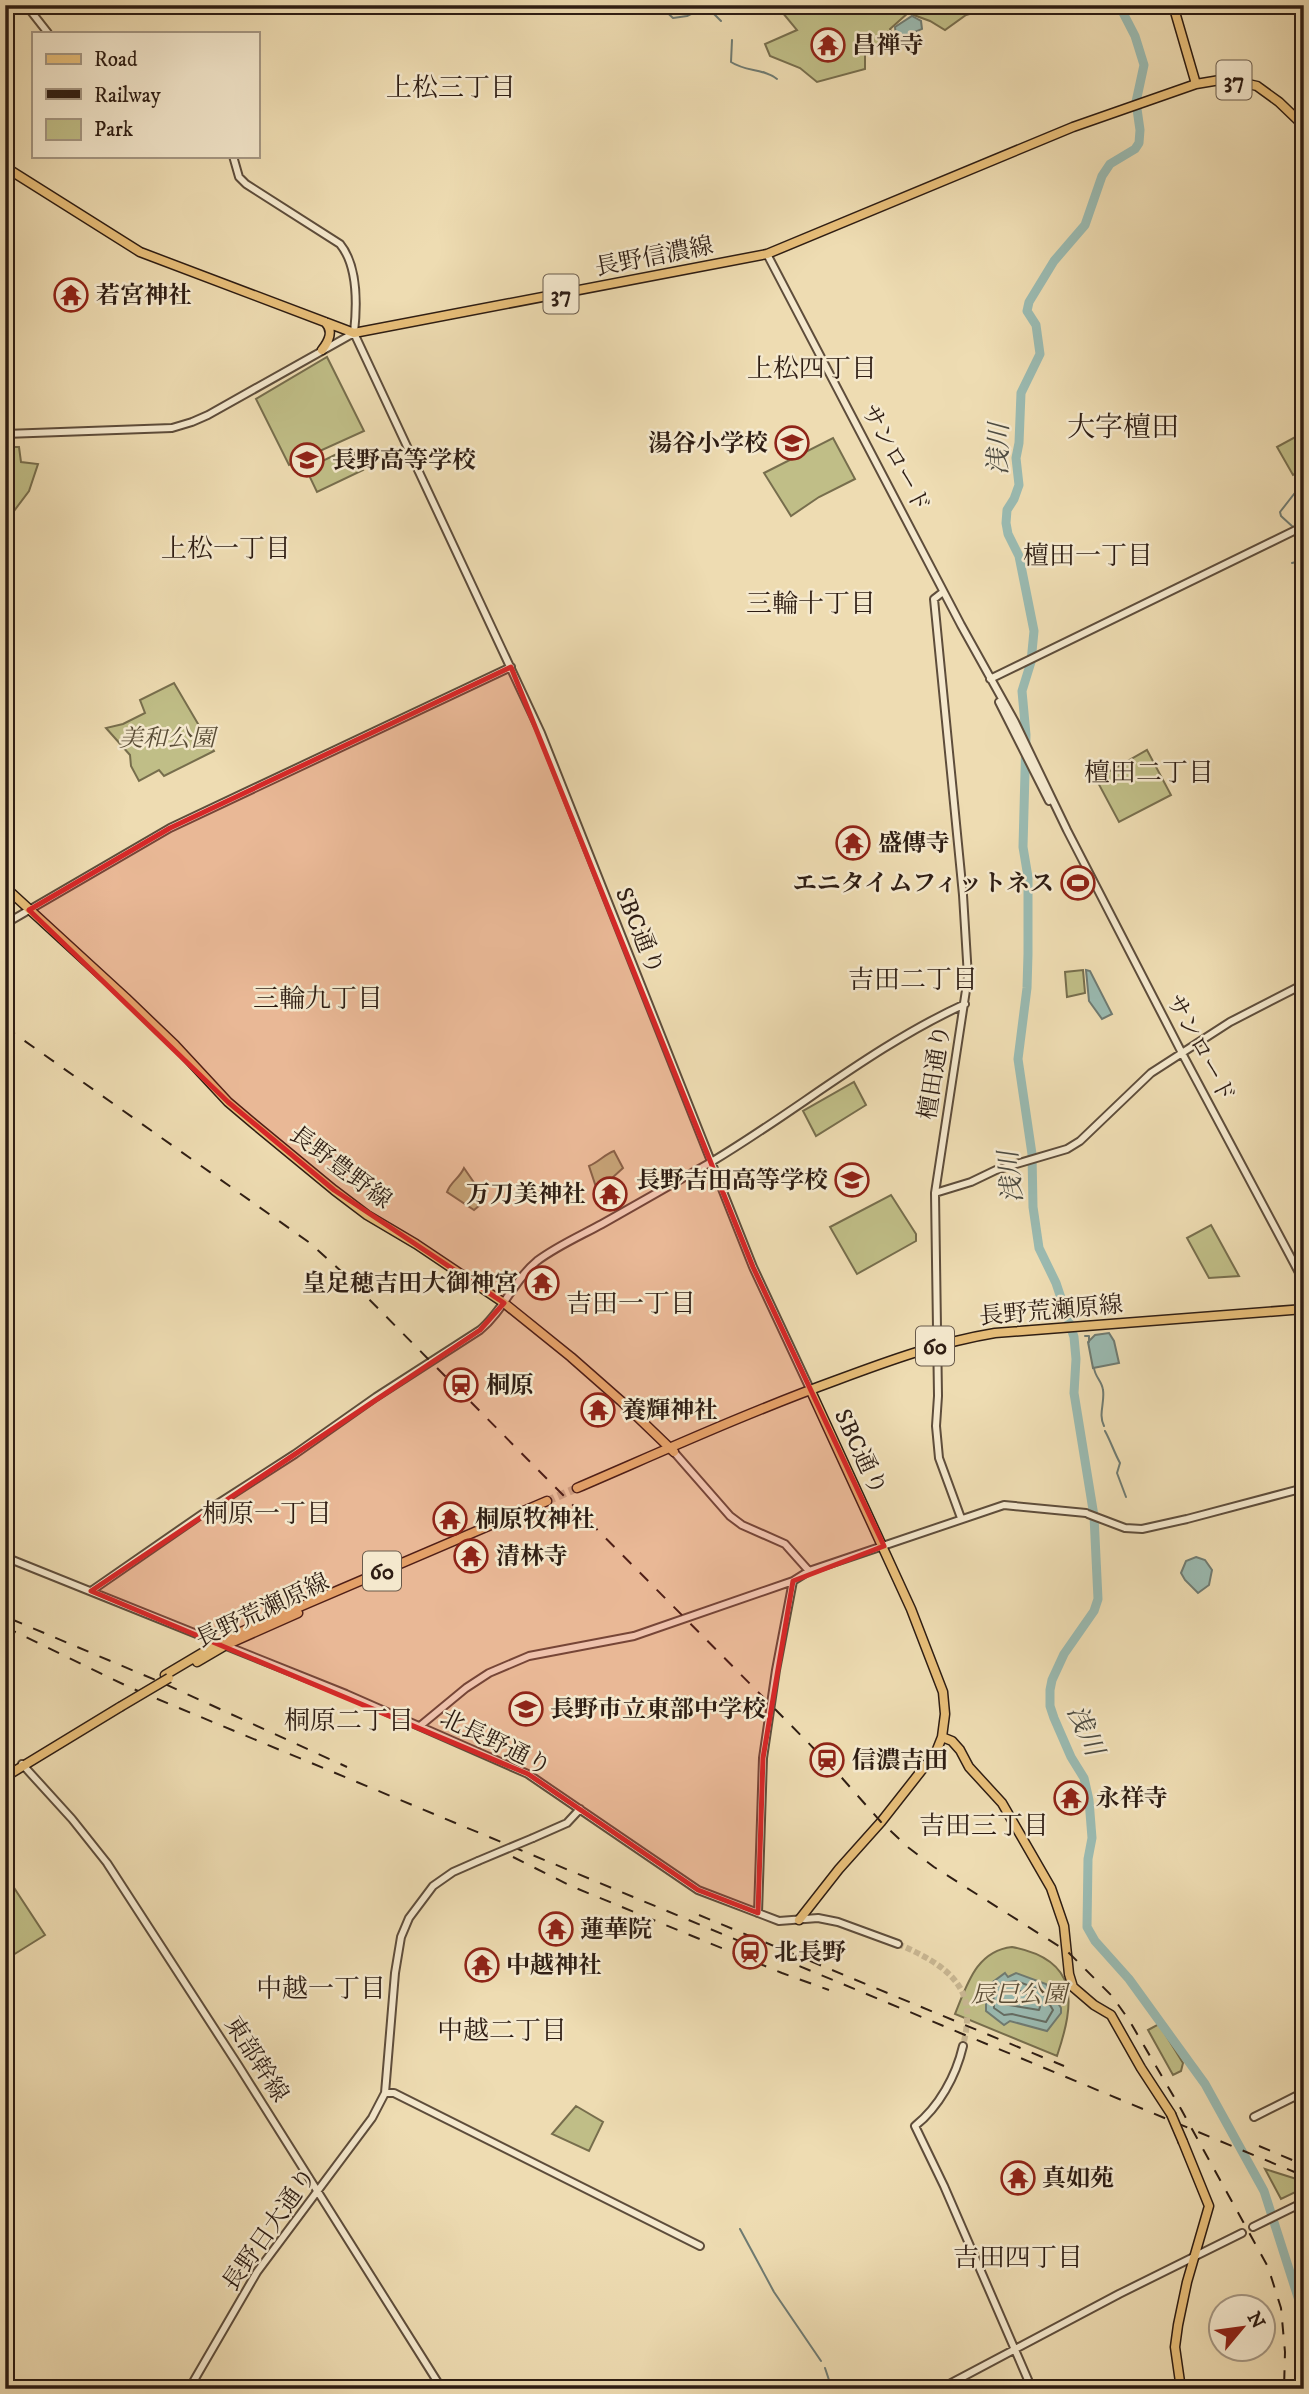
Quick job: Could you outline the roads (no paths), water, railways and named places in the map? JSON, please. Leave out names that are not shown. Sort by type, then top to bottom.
[{"type":"main road","points":[[1173,5],[1196,84]]},
{"type":"main road","name":"長野信濃線","points":[[354,333],[767,254],[1073,127],[1196,84],[1226,79],[1257,86],[1304,126]]},
{"type":"main road","points":[[5,167],[140,252],[354,333]]},
{"type":"main road","points":[[322,350],[330,335],[329,326],[323,321]]},
{"type":"main road","name":"長野豊野線","points":[[5,887],[123,995],[254,1125],[356,1206],[504,1303],[571,1357],[672,1450]]},
{"type":"main road","name":"長野荒瀬原線","points":[[578,1490],[806,1395],[810,1390],[937,1345],[995,1332],[1304,1309]]},
{"type":"main road","name":"SBC通り","points":[[810,1390],[884,1546],[943,1692],[945,1714],[942,1737]]},
{"type":"main road","name":"長野荒瀬原線","points":[[5,1775],[222,1644],[548,1503]]},
{"type":"main road","points":[[799,1920],[909,1787],[936,1752],[942,1737],[952,1741],[969,1767],[1002,1803],[1051,1888],[1064,1926],[1073,1987],[1111,2015],[1171,2114],[1209,2206],[1184,2295],[1175,2347],[1181,2389]]},
{"type":"street","points":[[26,5],[47,32]]},
{"type":"street","points":[[5,434],[183,426],[208,415],[354,333],[354,286],[348,253],[341,244],[246,184],[239,177],[234,158]]},
{"type":"street","name":"サンロード","points":[[767,254],[943,592],[1015,722],[1052,803]]},
{"type":"street","name":"SBC通り","points":[[354,333],[541,733],[753,1267],[810,1390]]},
{"type":"street","points":[[990,679],[1304,526]]},
{"type":"street","name":"檀田通り","points":[[943,592],[934,599],[963,895],[968,977],[935,1193],[938,1396],[936,1426],[939,1458],[961,1518]]},
{"type":"street","points":[[5,924],[170,828],[511,667]]},
{"type":"street","name":"サンロード","points":[[990,679],[1032,769],[1067,830],[1304,1282]]},
{"type":"street","points":[[935,1193],[971,1182],[996,1170],[1067,1149],[1080,1141],[1139,1082],[1230,1022],[1304,985]]},
{"type":"street","points":[[91,1591],[376,1397],[480,1330],[492,1320],[528,1269],[554,1249],[711,1162],[765,1129],[893,1042],[965,1004]]},
{"type":"street","points":[[672,1450],[730,1516],[741,1525],[785,1544],[810,1572]]},
{"type":"street","points":[[420,1726],[466,1688],[489,1673],[529,1656],[634,1636],[1004,1505],[1087,1513],[1125,1528],[1142,1529],[1187,1520],[1304,1488]]},
{"type":"street","name":"北長野通り","points":[[5,1558],[346,1694],[528,1774],[698,1890],[779,1921],[817,1918],[838,1922],[898,1944]]},
{"type":"street","points":[[758,1913],[763,1758],[793,1581]]},
{"type":"street","name":"東部幹線","points":[[23,1764],[107,1863],[442,2389]]},
{"type":"street","points":[[580,1809],[567,1823],[453,1871],[433,1886],[415,1907],[401,1937],[395,1973],[385,2093],[394,2093],[700,2246]]},
{"type":"street","points":[[963,2046],[958,2068],[928,2116],[915,2126],[944,2186],[1032,2389]]},
{"type":"street","points":[[1254,2117],[1304,2092]]},
{"type":"street","name":"長野日大通り","points":[[189,2389],[257,2272],[372,2118],[385,2093]]},
{"type":"street","points":[[1254,2227],[1304,2202]]},
{"type":"street","points":[[940,2389],[1242,2233]]},
{"type":"water","points":[[912,16],[921,21],[922,29],[901,38],[896,37],[895,27]]},
{"type":"water","points":[[1086,970],[1090,971],[1112,1014],[1102,1019],[1089,1001]]},
{"type":"water","points":[[1109,1333],[1114,1341],[1119,1363],[1093,1368],[1088,1342],[1095,1335]]},
{"type":"water","points":[[1196,1557],[1205,1560],[1212,1570],[1209,1585],[1198,1593],[1181,1573],[1186,1561]]},
{"type":"water","points":[[1005,1973],[1008,1977],[1016,1973],[1046,1984],[1061,2008],[1061,2013],[1047,2031],[1010,2021],[1004,2025],[986,2011],[986,1987]]},
{"type":"waterway","points":[[659,5],[673,18],[695,12]]},
{"type":"waterway","name":"浅川","points":[[1119,5],[1135,36],[1144,65],[1136,102],[1139,143],[1135,149],[1110,164],[1102,176],[1085,225],[1054,261],[1029,302],[1027,311],[1036,325],[1040,354],[1021,393],[1016,458],[1019,485],[1007,510],[1006,523],[1008,534],[1019,556],[1034,631],[1031,662],[1022,691],[1026,735],[1023,847],[1028,877],[1028,954],[1027,988],[1018,1059],[1032,1154],[1033,1207],[1039,1248],[1056,1283],[1074,1337],[1074,1393],[1094,1516],[1098,1599],[1094,1611],[1064,1654],[1052,1680],[1050,1706],[1071,1757],[1084,1778],[1089,1800],[1092,1838],[1088,1859],[1087,1927],[1095,1941],[1129,1979],[1205,2084],[1264,2191],[1304,2316]]},
{"type":"waterway","points":[[712,12],[721,21]]},
{"type":"waterway","points":[[732,40],[731,62],[777,79]]},
{"type":"waterway","points":[[1293,527],[1280,512],[1304,486]]},
{"type":"waterway","points":[[1292,563],[1304,560]]},
{"type":"waterway","points":[[1085,1336],[1089,1336],[1089,1342]]},
{"type":"waterway","points":[[1094,1368],[1103,1390],[1104,1426]]},
{"type":"waterway","points":[[1105,1431],[1120,1463],[1117,1473],[1126,1497]]},
{"type":"waterway","points":[[740,2229],[774,2292],[821,2361]]},
{"type":"waterway","points":[[825,2368],[832,2389]]},
{"type":"tunnel","points":[[547,1501],[577,1488]]},
{"type":"tunnel","points":[[898,1944],[935,1963],[955,1981],[966,2004],[963,2046]]},
{"type":"railway","points":[[5,1027],[310,1243],[342,1272],[771,1705],[881,1822],[934,1867],[1068,1952],[1112,1996],[1181,2109],[1268,2267],[1281,2308],[1285,2352],[1284,2389]]},
{"type":"railway","points":[[11,1619],[165,1684],[347,1767]]},
{"type":"railway","points":[[5,1627],[131,1688],[1304,2176]]},
{"type":"railway","points":[[513,1857],[571,1886],[829,1990]]},
{"type":"railway","points":[[699,1915],[1064,2066]]},
{"type":"railway","points":[[1259,2146],[1304,2165]]},
{"type":"place","name":"昌禅寺","points":[[828,45]]},
{"type":"place","name":"若宮神社","points":[[71,295]]},
{"type":"place","name":"湯谷小学校","points":[[792,443]]},
{"type":"place","name":"長野高等学校","points":[[307,460]]},
{"type":"place","name":"盛傳寺","points":[[853,843]]},
{"type":"place","name":"エニタイムフィットネス","points":[[1078,883]]},
{"type":"place","name":"長野吉田高等学校","points":[[852,1180]]},
{"type":"place","name":"万刀美神社","points":[[610,1194]]},
{"type":"place","name":"皇足穂吉田大御神宮","points":[[542,1283]]},
{"type":"place","name":"桐原","points":[[461,1385]]},
{"type":"place","name":"養輝神社","points":[[598,1410]]},
{"type":"place","name":"桐原牧神社","points":[[450,1519]]},
{"type":"place","name":"清林寺","points":[[471,1556]]},
{"type":"place","name":"長野市立東部中学校","points":[[526,1709]]},
{"type":"place","name":"信濃吉田","points":[[827,1760]]},
{"type":"place","name":"永祥寺","points":[[1071,1798]]},
{"type":"place","name":"蓮華院","points":[[556,1929]]},
{"type":"place","name":"北長野","points":[[750,1952]]},
{"type":"place","name":"中越神社","points":[[482,1965]]},
{"type":"place","name":"真如苑","points":[[1018,2178]]},
{"type":"district","name":"上松三丁目","points":[[451,87]]},
{"type":"district","name":"上松四丁目","points":[[812,368]]},
{"type":"district","name":"大字檀田","points":[[1123,426]]},
{"type":"district","name":"上松一丁目","points":[[226,548]]},
{"type":"district","name":"檀田一丁目","points":[[1088,555]]},
{"type":"district","name":"三輪十丁目","points":[[811,603]]},
{"type":"district","name":"檀田二丁目","points":[[1149,772]]},
{"type":"district","name":"吉田二丁目","points":[[913,979]]},
{"type":"district","name":"三輪九丁目","points":[[318,998]]},
{"type":"district","name":"吉田一丁目","points":[[631,1303]]},
{"type":"district","name":"桐原一丁目","points":[[267,1513]]},
{"type":"district","name":"桐原二丁目","points":[[349,1720]]},
{"type":"district","name":"吉田三丁目","points":[[984,1825]]},
{"type":"district","name":"中越一丁目","points":[[321,1988]]},
{"type":"district","name":"中越二丁目","points":[[502,2030]]},
{"type":"district","name":"吉田四丁目","points":[[1018,2257]]},
{"type":"park label","name":"美和公園","points":[[167,738]]},
{"type":"park label","name":"辰巳公園","points":[[1019,1994]]}]
